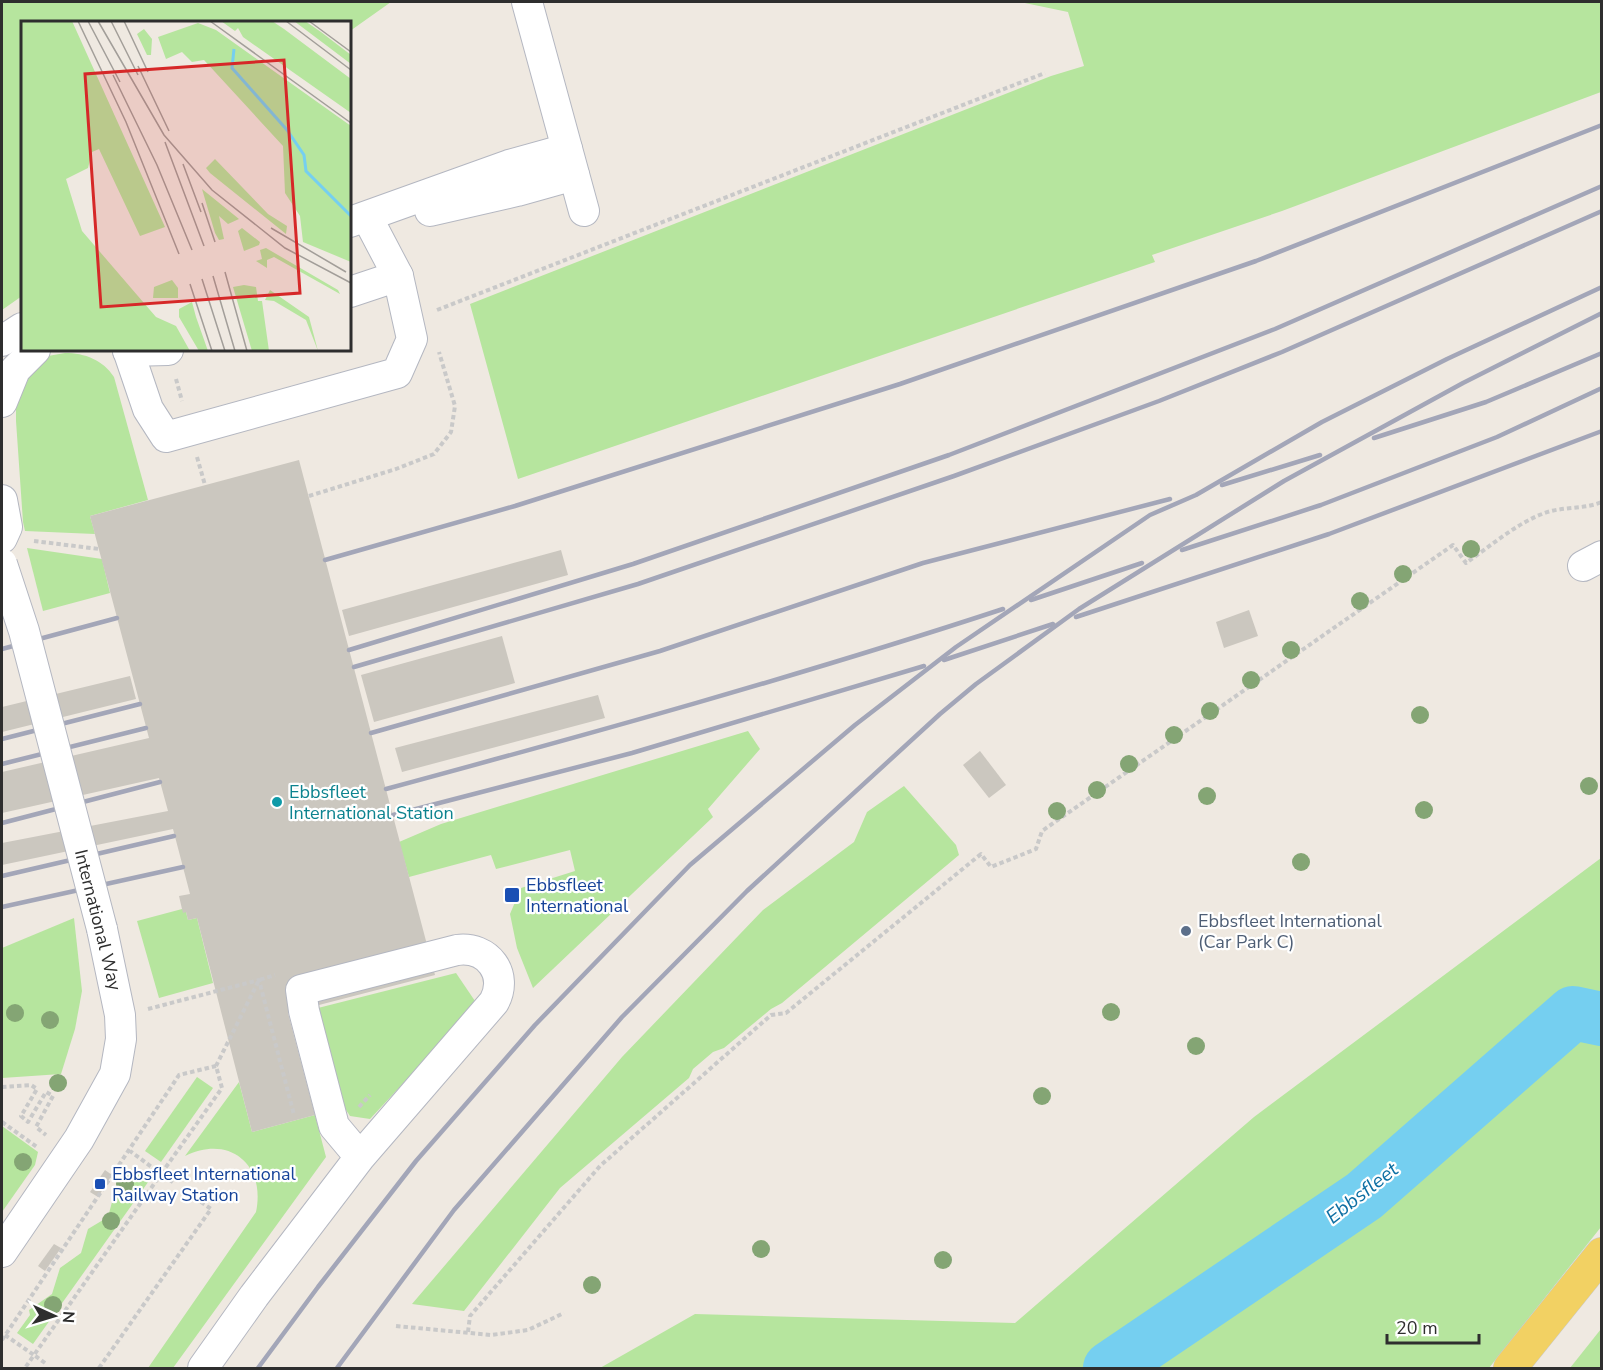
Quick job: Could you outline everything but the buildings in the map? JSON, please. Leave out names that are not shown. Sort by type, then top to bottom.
[{"type":"main road","points":[[1510,1368],[1602,1254]]},
{"type":"street","points":[[527,2],[584,211]]},
{"type":"street","points":[[128,351],[148,409],[166,437],[397,373],[412,339],[398,276],[365,217],[509,165],[571,162]]},
{"type":"street","points":[[351,292],[398,276]]},
{"type":"street","points":[[2,341],[21,329]]},
{"type":"street","points":[[2,402],[15,370],[34,351]]},
{"type":"street","points":[[2,500],[7,527],[13,540]]},
{"type":"street","name":"International Way","points":[[2,564],[24,631],[102,929],[120,1015],[121,1039],[115,1074],[79,1139],[2,1252]]},
{"type":"street","points":[[203,1368],[254,1296],[360,1157],[494,1002],[499,991],[497,974],[490,960],[481,952],[457,950],[301,990],[304,1011],[334,1126],[360,1157]]},
{"type":"path","points":[[428,313],[1045,74]]},
{"type":"path","points":[[309,496],[396,469],[434,454],[451,432],[455,406],[437,344]]},
{"type":"path","points":[[468,1332],[470,1316],[600,1166],[771,1015],[786,1013],[981,854],[991,867],[1036,849],[1042,831],[1453,545],[1466,562],[1541,514],[1556,510],[1585,508],[1602,502]]},
{"type":"path","points":[[13,540],[99,549]]},
{"type":"path","points":[[139,1011],[259,980]]},
{"type":"path","points":[[25,1368],[222,1088],[216,1066],[259,980]]},
{"type":"path","points":[[259,980],[294,1115]]},
{"type":"path","points":[[2,1340],[179,1075],[216,1066]]},
{"type":"path","points":[[2,1087],[32,1085],[37,1089],[21,1116],[28,1122],[46,1092],[53,1096],[36,1127],[53,1141]]},
{"type":"path","points":[[358,1108],[374,1091]]},
{"type":"path","points":[[2,1122],[37,1147]]},
{"type":"path","points":[[130,1151],[173,1182]]},
{"type":"path","points":[[99,1368],[211,1209],[197,1199]]},
{"type":"path","points":[[396,1326],[491,1335],[528,1330],[564,1313]]},
{"type":"path","points":[[5,1335],[45,1363]]},
{"type":"green space","points":[[2,2],[391,2],[351,30],[351,21],[21,21],[21,297],[2,310]]},
{"type":"green space","points":[[1020,2],[1601,2],[1601,92],[1282,211],[1152,255],[1155,262],[518,479],[470,304],[1051,76],[1084,66],[1068,12]]},
{"type":"green space","points":[[65,353],[80,354],[93,359],[105,366],[114,377],[148,500],[90,516],[95,534],[25,531],[23,522],[16,421],[16,405],[20,387],[48,356]]},
{"type":"green space","points":[[27,548],[102,559],[110,593],[43,611]]},
{"type":"green space","points":[[748,731],[760,749],[708,809],[713,817],[533,988],[517,948],[510,914],[521,888],[575,871],[570,850],[496,869],[491,855],[409,877],[399,842],[441,824]]},
{"type":"green space","points":[[904,786],[956,845],[959,855],[782,1003],[771,1009],[724,1048],[713,1052],[693,1069],[689,1078],[560,1188],[464,1311],[412,1304],[622,1057],[763,910],[854,842],[867,812]]},
{"type":"green space","points":[[1601,858],[1601,1227],[1489,1368],[600,1368],[695,1314],[1015,1323],[1254,1117]]},
{"type":"green space","points":[[182,909],[186,912],[188,920],[197,918],[213,983],[159,998],[137,921]]},
{"type":"green space","points":[[74,918],[82,991],[75,1029],[61,1074],[2,1078],[2,948]]},
{"type":"green space","points":[[456,973],[477,1004],[370,1119],[350,1116],[344,1107],[318,1008]]},
{"type":"green space","points":[[197,1077],[213,1088],[161,1162],[145,1151]]},
{"type":"green space","points":[[239,1082],[252,1132],[315,1115],[326,1157],[173,1368],[148,1368],[256,1212],[258,1195],[255,1180],[250,1167],[241,1158],[229,1151],[216,1149],[201,1150],[185,1156]]},
{"type":"green space","points":[[2,1126],[38,1152],[35,1165],[2,1212]]},
{"type":"green space","points":[[134,1166],[151,1178],[33,1344],[17,1333],[30,1315],[29,1310],[52,1294],[60,1268],[81,1253],[88,1229],[108,1217],[116,1187],[121,1186]]},
{"type":"green space","points":[[1601,1329],[1601,1368],[1570,1368]]},
{"type":"waterway","name":"Ebbsfleet","points":[[1110,1368],[1364,1196],[1573,1013],[1602,1019]]},
{"type":"railway","points":[[325,560],[515,506],[900,384],[1256,261],[1602,125]]},
{"type":"railway","points":[[349,650],[633,564],[949,455],[1275,329],[1602,186]]},
{"type":"railway","points":[[354,667],[638,584],[954,476],[1159,401],[1282,352],[1602,211]]},
{"type":"railway","points":[[258,1368],[416,1161],[535,1025],[690,865],[855,725],[956,647],[1150,515],[1196,495],[1322,422],[1447,359],[1602,287]]},
{"type":"railway","points":[[337,1368],[454,1210],[622,1017],[747,891],[940,714],[976,684],[1079,609],[1284,481],[1463,383],[1602,313]]},
{"type":"railway","points":[[1374,438],[1486,402],[1602,353]]},
{"type":"railway","points":[[1182,550],[1321,505],[1497,437],[1602,388]]},
{"type":"railway","points":[[1076,617],[1329,534],[1602,431]]},
{"type":"railway","points":[[1222,485],[1320,455]]},
{"type":"railway","points":[[371,733],[660,651],[923,563],[1170,499]]},
{"type":"railway","points":[[1031,600],[1142,563]]},
{"type":"railway","points":[[386,789],[696,703],[850,658],[1003,609]]},
{"type":"railway","points":[[2,649],[117,618]]},
{"type":"railway","points":[[944,660],[1053,624]]},
{"type":"railway","points":[[393,815],[632,753],[924,666]]},
{"type":"railway","points":[[2,739],[140,704]]},
{"type":"railway","points":[[2,764],[146,728]]},
{"type":"railway","points":[[2,823],[160,782]]},
{"type":"railway","points":[[2,876],[174,836]]},
{"type":"railway","points":[[2,907],[183,867]]},
{"type":"place","name":"Ebbsfleet International Station","points":[[277,802]]},
{"type":"place","name":"Ebbsfleet International","points":[[512,895]]},
{"type":"place","name":"Ebbsfleet International (Car Park C)","points":[[1186,931]]},
{"type":"place","name":"Ebbsfleet International Railway Station","points":[[100,1184]]}]
